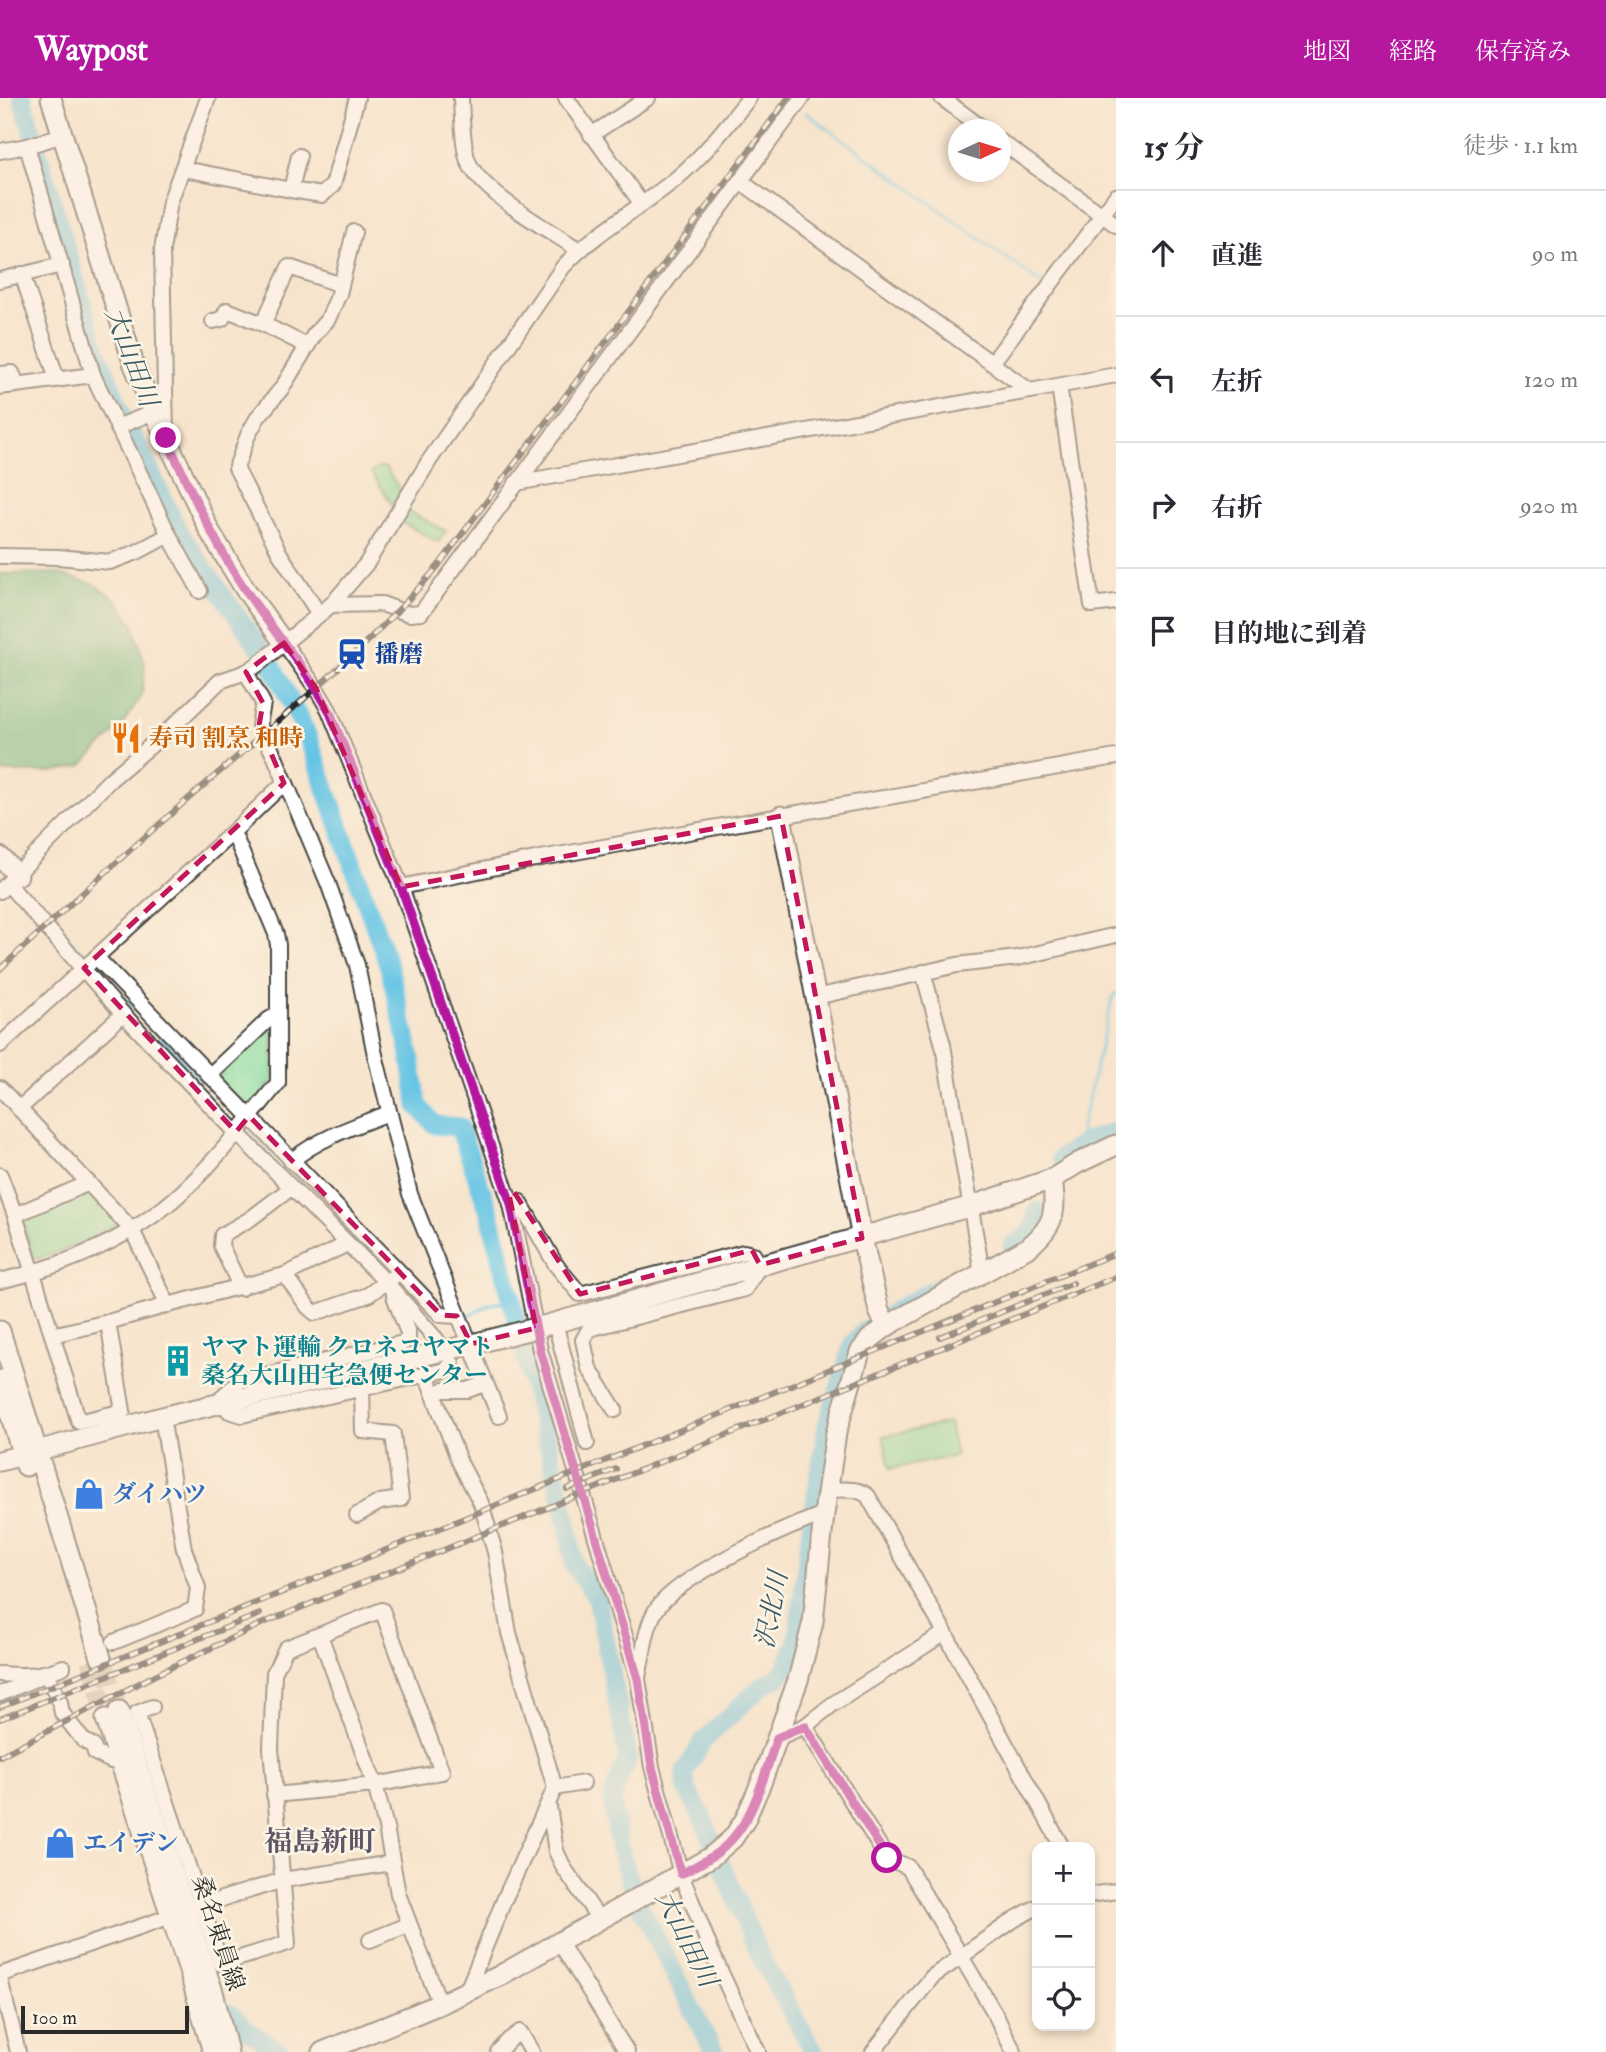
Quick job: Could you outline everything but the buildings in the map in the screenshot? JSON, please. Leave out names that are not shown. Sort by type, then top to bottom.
[{"type":"street","points":[[51,98],[60,136],[150,413],[166,438],[209,530],[282,645],[316,688],[329,710],[401,887],[511,1204],[540,1350],[638,1679],[652,1767],[681,1874],[712,1952],[758,2052]]},
{"type":"street","points":[[166,438],[162,250],[170,202],[208,98]]},
{"type":"street","points":[[184,169],[322,195],[333,185],[357,98]]},
{"type":"street","points":[[461,98],[467,156],[480,180],[496,194],[579,250]]},
{"type":"street","points":[[566,98],[641,203]]},
{"type":"street","points":[[591,135],[648,98]]},
{"type":"street","points":[[9,883],[111,779],[167,732],[220,681],[252,669],[325,610],[367,563],[429,461],[563,267],[579,250],[676,179],[710,148],[749,98]]},
{"type":"street","points":[[325,610],[382,604],[409,614],[421,612],[802,98]]},
{"type":"street","points":[[942,98],[970,119]]},
{"type":"street","points":[[0,151],[60,136]]},
{"type":"street","points":[[29,145],[93,375],[169,535],[200,592]]},
{"type":"street","points":[[1011,149],[1116,225]]},
{"type":"street","points":[[290,190],[299,156]]},
{"type":"street","points":[[740,181],[1030,391]]},
{"type":"street","points":[[992,363],[1116,196]]},
{"type":"street","points":[[325,610],[280,554],[236,468],[258,417],[282,388],[307,346],[328,319],[339,294],[354,232]]},
{"type":"street","points":[[0,280],[62,265]]},
{"type":"street","points":[[263,324],[289,267],[341,285]]},
{"type":"street","points":[[22,274],[57,379]]},
{"type":"street","points":[[213,321],[222,319],[227,310],[307,346]]},
{"type":"street","points":[[0,374],[12,373],[17,384]]},
{"type":"street","points":[[0,387],[93,375]]},
{"type":"street","points":[[516,483],[1116,375]]},
{"type":"street","points":[[1059,386],[1092,605],[1116,602]]},
{"type":"street","points":[[119,426],[150,413]]},
{"type":"street","points":[[0,556],[58,557],[110,562],[137,552],[169,535]]},
{"type":"street","points":[[252,669],[263,703],[260,726],[328,883],[357,965],[388,1113],[410,1194],[457,1316],[474,1344],[485,1384],[499,1416]]},
{"type":"street","points":[[401,887],[535,859],[1116,757]]},
{"type":"street","points":[[0,1045],[284,782]]},
{"type":"street","points":[[781,816],[862,1238],[884,1320]]},
{"type":"street","points":[[0,1280],[88,1252],[132,1230],[183,1192],[278,1083],[278,945],[276,934],[233,832]]},
{"type":"street","points":[[0,857],[9,883],[209,1076],[291,1188],[389,1286],[437,1340]]},
{"type":"street","points":[[816,997],[957,965],[1018,958],[1116,934]]},
{"type":"street","points":[[90,962],[123,1014],[243,1124],[291,1161],[441,1315],[457,1316]]},
{"type":"street","points":[[923,972],[943,1045],[981,1266]]},
{"type":"street","points":[[19,1109],[123,1014]]},
{"type":"street","points":[[209,1076],[268,1020],[278,1014]]},
{"type":"street","points":[[0,1088],[132,1230],[168,1305]]},
{"type":"street","points":[[291,1161],[305,1150],[388,1113]]},
{"type":"street","points":[[0,1461],[222,1402],[474,1344],[862,1238],[1052,1179],[1077,1163],[1116,1145]]},
{"type":"street","points":[[0,1175],[15,1215],[79,1422],[123,1411],[108,1322]]},
{"type":"street","points":[[323,2052],[440,2004],[560,1943],[681,1874],[717,1852],[733,1838],[749,1812],[807,1650],[813,1622],[815,1518],[828,1490],[836,1433],[860,1352],[884,1320],[981,1266],[1028,1247],[1043,1235],[1052,1220],[1056,1205],[1052,1179]]},
{"type":"street","points":[[15,1215],[89,1183]]},
{"type":"street","points":[[241,1288],[221,1246],[222,1235],[250,1219],[291,1188]]},
{"type":"street","points":[[511,1204],[520,1202],[556,1265],[580,1294],[744,1252],[753,1254],[760,1265]]},
{"type":"street","points":[[52,1335],[285,1275],[347,1244]]},
{"type":"street","points":[[615,1410],[589,1368],[583,1340],[589,1329],[745,1289],[760,1265]]},
{"type":"street","points":[[285,1275],[315,1313],[389,1286],[398,1270]]},
{"type":"street","points":[[389,1286],[408,1333],[408,1339],[403,1343],[240,1381],[223,1396],[222,1402],[229,1411],[242,1415],[446,1370],[452,1363]]},
{"type":"street","points":[[547,1325],[587,1443]]},
{"type":"street","points":[[0,1331],[29,1453]]},
{"type":"street","points":[[426,1374],[459,1461],[481,1503],[495,1552],[509,1633],[555,1788],[505,1898],[467,1991]]},
{"type":"street","points":[[0,1380],[29,1453],[96,1660]]},
{"type":"street","points":[[435,1394],[443,1390],[468,1390],[485,1384]]},
{"type":"street","points":[[357,1515],[380,1502],[401,1499],[393,1434],[363,1431],[362,1388]]},
{"type":"street","points":[[114,1642],[195,1609],[198,1588],[184,1549],[162,1417]]},
{"type":"street","points":[[828,1490],[863,1492],[868,1496],[1059,1842]]},
{"type":"street","points":[[638,1679],[646,1648],[648,1625],[656,1609],[671,1591],[737,1553],[815,1518]]},
{"type":"street","points":[[152,1707],[136,1713],[186,1911],[221,1964],[288,1943],[274,1795],[271,1748],[274,1673],[286,1648],[382,1610],[442,1772],[375,1785],[274,1795]]},
{"type":"street","points":[[777,1738],[805,1726],[833,1704],[945,1633]]},
{"type":"street","points":[[320,1635],[375,1785],[398,1894],[408,1925],[440,2004]]},
{"type":"street","points":[[0,1694],[63,1667]]},
{"type":"street","points":[[0,1674],[46,1674]]},
{"type":"street","points":[[46,1674],[60,1702],[62,1713],[83,1740],[93,1746],[95,1753],[111,1762]]},
{"type":"street","name":"桑名東員線","points":[[112,1715],[186,1911],[213,1992],[228,2052]]},
{"type":"street","points":[[805,1726],[887,1858],[908,1867],[961,1955],[1014,2052]]},
{"type":"street","points":[[555,1788],[583,1783]]},
{"type":"street","points":[[549,1805],[556,1851],[564,1868],[600,1919]]},
{"type":"street","points":[[18,2052],[0,1977],[186,1911],[283,1880],[393,1863]]},
{"type":"street","points":[[1095,1894],[1116,1891]]},
{"type":"street","points":[[873,2052],[932,1977],[1032,1910]]},
{"type":"street","name":"桑名東員線","points":[[186,1911],[188,1967],[213,2052]]},
{"type":"street","points":[[370,1940],[408,1925]]},
{"type":"street","points":[[560,1943],[627,2052]]},
{"type":"street","points":[[498,2052],[509,2039],[520,2032],[533,2052]]},
{"type":"highlighted area","points":[[284,643],[316,688],[401,887],[781,816],[862,1238],[760,1265],[752,1250],[580,1294],[514,1192],[509,1194],[536,1328],[471,1344],[457,1316],[441,1315],[249,1116],[236,1132],[84,968],[284,783],[259,726],[263,703],[246,672]]},
{"type":"green space","points":[[380,467],[386,468],[401,491],[393,506],[371,472]]},
{"type":"green space","points":[[406,510],[446,531],[438,542],[399,521]]},
{"type":"green space","points":[[56,573],[93,584],[117,600],[133,624],[145,664],[142,695],[122,725],[81,766],[52,772],[0,772],[0,574]]},
{"type":"green space","points":[[267,1028],[272,1030],[274,1079],[251,1108],[218,1083],[219,1075]]},
{"type":"green space","points":[[90,1191],[120,1223],[83,1243],[39,1259],[33,1257],[23,1221],[25,1217]]},
{"type":"green space","points":[[949,1423],[956,1456],[890,1469],[883,1436]]},
{"type":"waterway","name":"大山田川","points":[[22,98],[93,340],[119,406],[180,534],[274,669],[306,732],[389,967],[409,1049],[418,1106],[435,1125],[459,1127],[490,1214],[567,1521],[574,1565],[597,1598],[628,1757],[612,1798],[619,1846],[633,1892],[714,2052]]},
{"type":"waterway","points":[[1106,98],[1116,105]]},
{"type":"waterway","points":[[806,113],[1044,285]]},
{"type":"waterway","points":[[24,892],[89,960]]},
{"type":"waterway","points":[[94,966],[240,1120]]},
{"type":"waterway","points":[[1076,1149],[1112,999],[1116,993]]},
{"type":"waterway","points":[[246,1126],[387,1271]]},
{"type":"waterway","name":"沢北川","points":[[1061,1158],[1087,1141],[1116,1131]]},
{"type":"waterway","name":"沢北川","points":[[1012,1246],[1030,1232],[1037,1211]]},
{"type":"waterway","name":"沢北川","points":[[814,2052],[759,1954],[700,1813],[686,1788],[685,1772],[703,1741],[763,1685],[778,1678],[787,1666],[797,1640],[827,1425],[853,1344],[865,1330],[943,1284]]},
{"type":"waterway","points":[[469,1315],[492,1303],[511,1302]]},
{"type":"waterway","points":[[229,2013],[280,2052]]},
{"type":"tunnel","points":[[90,1661],[106,1719]]},
{"type":"tunnel","points":[[104,1666],[119,1711]]},
{"type":"railway","points":[[0,969],[157,826],[329,677],[413,594],[439,565],[788,98]]},
{"type":"railway","points":[[0,1707],[1116,1253]]},
{"type":"railway","points":[[0,1756],[151,1677],[261,1624],[1116,1277]]},
{"type":"railway","points":[[940,1337],[1073,1283]]},
{"type":"railway","points":[[567,1489],[616,1469]]},
{"type":"railway","points":[[0,1719],[260,1614]]},
{"type":"place","name":"播磨","points":[[352,654]]},
{"type":"place","name":"寿司 割烹 和時","points":[[126,738]]},
{"type":"place","name":"ヤマト運輸 クロネコヤマト 桑名大山田宅急便センター","points":[[178,1361]]},
{"type":"place","name":"ダイハツ","points":[[89,1494]]},
{"type":"place","name":"エイデン","points":[[60,1843]]},
{"type":"district","name":"福島新町","points":[[320,1842]]},
{"type":"route","points":[[166,438],[209,530],[245,589],[329,710],[401,887],[511,1204],[540,1350],[638,1679],[652,1767],[681,1874],[711,1857],[733,1838],[752,1805],[777,1738],[805,1726],[887,1858]]}]
